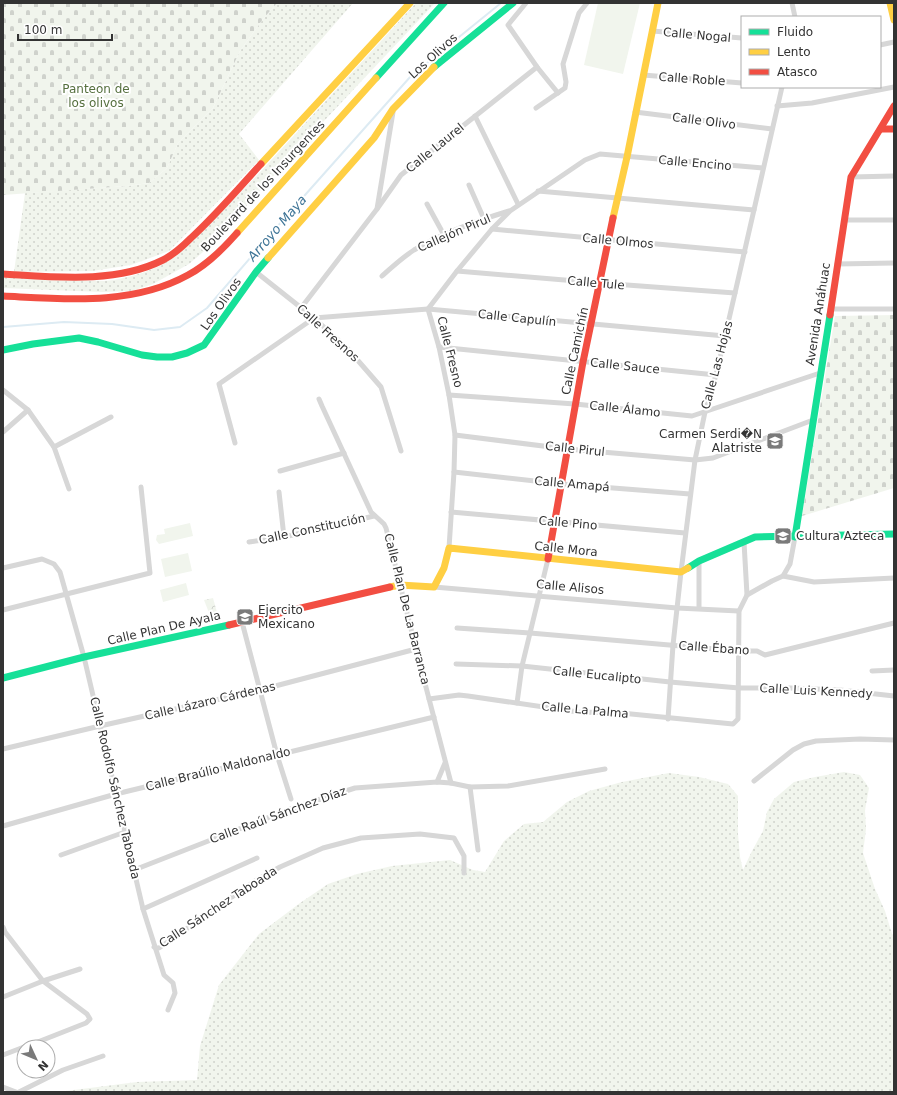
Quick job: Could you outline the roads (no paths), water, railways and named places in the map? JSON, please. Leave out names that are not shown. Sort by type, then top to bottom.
[{"type":"main road","name":"Boulevard de los Insurgentes","points":[[3,274],[98,276],[132,271],[163,260],[179,249],[204,226],[410,3]]},
{"type":"main road","name":"Boulevard de los Insurgentes","points":[[3,296],[84,298],[122,296],[154,290],[188,275],[208,262],[227,244],[444,3]]},
{"type":"main road","name":"Los Olivos","points":[[3,350],[35,342],[80,338],[141,355],[164,358],[181,356],[193,352],[204,345],[256,272],[374,138],[393,109],[430,71],[513,3]]},
{"type":"main road","name":"Calle Camichín","points":[[548,559],[583,362],[658,3]]},
{"type":"main road","points":[[890,3],[894,20]]},
{"type":"main road","name":"Avenida Anáhuac","points":[[795,537],[850,177],[894,106]]},
{"type":"main road","points":[[881,129],[894,129]]},
{"type":"main road","points":[[680,572],[699,561],[755,537],[894,534]]},
{"type":"main road","name":"Calle Mora","points":[[449,548],[680,572]]},
{"type":"main road","name":"Calle Fresno","points":[[434,587],[444,568],[449,548]]},
{"type":"main road","name":"Calle Alisos","points":[[400,585],[434,587]]},
{"type":"main road","name":"Calle Plan De Ayala","points":[[3,678],[400,585]]},
{"type":"street","points":[[526,3],[508,25],[537,67],[558,93]]},
{"type":"street","points":[[536,108],[558,93],[566,85],[563,64],[579,13],[587,3]]},
{"type":"street","points":[[792,3],[795,16]]},
{"type":"street","name":"Calle Nogal","points":[[652,31],[741,38]]},
{"type":"street","points":[[881,45],[894,42]]},
{"type":"street","name":"Calle Laurel","points":[[301,308],[377,210],[401,175],[537,67]]},
{"type":"street","name":"Calle Roble","points":[[643,75],[741,82]]},
{"type":"street","points":[[777,106],[812,104],[894,87]]},
{"type":"street","name":"Calle Las Hojas","points":[[668,718],[680,572],[695,460],[705,412],[716,375],[745,252],[782,88]]},
{"type":"street","points":[[377,210],[393,109]]},
{"type":"street","name":"Calle Olivo","points":[[635,112],[772,129]]},
{"type":"street","points":[[475,116],[518,204]]},
{"type":"street","name":"Calle Fresno","points":[[449,548],[455,435],[449,395],[439,347],[428,309],[492,229],[518,204],[585,160],[600,154],[627,157]]},
{"type":"street","name":"Calle Encino","points":[[627,157],[763,168]]},
{"type":"street","points":[[850,177],[894,176]]},
{"type":"street","points":[[470,185],[484,219]]},
{"type":"street","points":[[538,191],[754,210]]},
{"type":"street","points":[[427,204],[444,235]]},
{"type":"street","name":"Callejón Pirul","points":[[382,276],[412,251],[444,235],[484,219],[510,211]]},
{"type":"street","points":[[844,220],[894,220]]},
{"type":"street","name":"Calle Olmos","points":[[492,229],[745,252]]},
{"type":"street","points":[[837,264],[894,263]]},
{"type":"street","name":"Calle Tule","points":[[457,271],[735,293]]},
{"type":"street","name":"Calle Fresnos","points":[[256,272],[314,318],[347,348],[381,387],[401,451]]},
{"type":"street","points":[[235,443],[219,384],[314,318],[428,309]]},
{"type":"street","name":"Calle Capulín","points":[[428,309],[725,336]]},
{"type":"street","points":[[830,309],[894,309]]},
{"type":"street","name":"Calle Sauce","points":[[439,347],[716,375]]},
{"type":"street","name":"Calle Álamo","points":[[449,395],[575,404],[692,416],[820,373]]},
{"type":"street","points":[[3,390],[28,410],[54,447],[69,489]]},
{"type":"street","name":"Calle Plan De La Barranca","points":[[320,398],[322,406],[371,512],[384,524],[386,528],[451,782]]},
{"type":"street","points":[[3,432],[28,410]]},
{"type":"street","points":[[54,447],[111,417]]},
{"type":"street","name":"Calle Pirul","points":[[455,435],[567,449],[695,460],[713,458],[813,420]]},
{"type":"street","points":[[280,471],[344,453]]},
{"type":"street","name":"Calle Amapá","points":[[454,472],[562,484],[690,494]]},
{"type":"street","points":[[3,610],[150,573],[141,487]]},
{"type":"street","points":[[279,492],[284,537]]},
{"type":"street","name":"Calle Pino","points":[[451,512],[685,534]]},
{"type":"street","name":"Calle Constitución","points":[[249,542],[284,537],[374,516]]},
{"type":"street","points":[[747,595],[783,576],[790,564],[795,537]]},
{"type":"street","points":[[739,688],[739,611],[747,595],[744,542]]},
{"type":"street","name":"Calle Rodolfo Sánchez Taboada","points":[[3,568],[42,559],[54,564],[60,572],[84,658],[143,909],[164,975],[173,983],[175,993],[168,1010]]},
{"type":"street","name":"Calle Camichín","points":[[517,703],[522,666],[548,559]]},
{"type":"street","points":[[699,561],[699,608]]},
{"type":"street","points":[[783,576],[814,582],[894,578]]},
{"type":"street","name":"Calle Alisos","points":[[434,587],[677,608],[739,611]]},
{"type":"street","points":[[242,622],[277,755],[291,799]]},
{"type":"street","name":"Calle Ébano","points":[[457,628],[739,651],[757,651],[765,655],[894,623]]},
{"type":"street","name":"Calle Lázaro Cárdenas","points":[[3,749],[260,690],[416,649]]},
{"type":"street","name":"Calle Eucalipto","points":[[456,664],[522,666],[739,688]]},
{"type":"street","points":[[872,671],[894,670]]},
{"type":"street","name":"Calle La Palma","points":[[429,699],[459,695],[578,712],[621,713],[733,724],[738,719],[739,688]]},
{"type":"street","name":"Calle Luis Kennedy","points":[[739,688],[840,690],[894,696]]},
{"type":"street","name":"Calle Braúlio Maldonaldo","points":[[3,826],[116,794],[434,717]]},
{"type":"street","points":[[754,781],[793,750],[804,744],[816,741],[860,738],[894,740]]},
{"type":"street","points":[[437,782],[446,763]]},
{"type":"street","name":"Calle Raúl Sánchez Díaz","points":[[134,870],[293,808],[355,788],[437,782],[451,782],[470,787],[508,786],[605,769]]},
{"type":"street","points":[[470,787],[478,850]]},
{"type":"street","points":[[61,855],[125,832]]},
{"type":"street","name":"Calle Sánchez Taboada","points":[[154,947],[159,948],[255,881],[268,874],[323,848],[361,838],[420,834],[454,838],[464,856],[464,873]]},
{"type":"street","points":[[143,909],[257,858]]},
{"type":"street","points":[[4,931],[43,981],[87,1014],[90,1019],[86,1024],[46,1039]]},
{"type":"street","points":[[3,997],[43,981],[80,969]]},
{"type":"street","points":[[3,1055],[16,1050]]},
{"type":"street","points":[[3,1087],[18,1092],[64,1070],[103,1056]]},
{"type":"waterway","name":"Arroyo Maya","points":[[3,327],[64,322],[112,324],[154,330],[180,327],[207,308],[411,76],[501,3]]},
{"type":"place","name":"Carmen Serdi�N Alatriste","points":[[775,441]]},
{"type":"place","name":"Cultura Azteca","points":[[783,536]]},
{"type":"place","name":"Ejercito Mexicano","points":[[245,617]]},
{"type":"park label","name":"Panteon de los olivos","points":[[96,96]]}]
